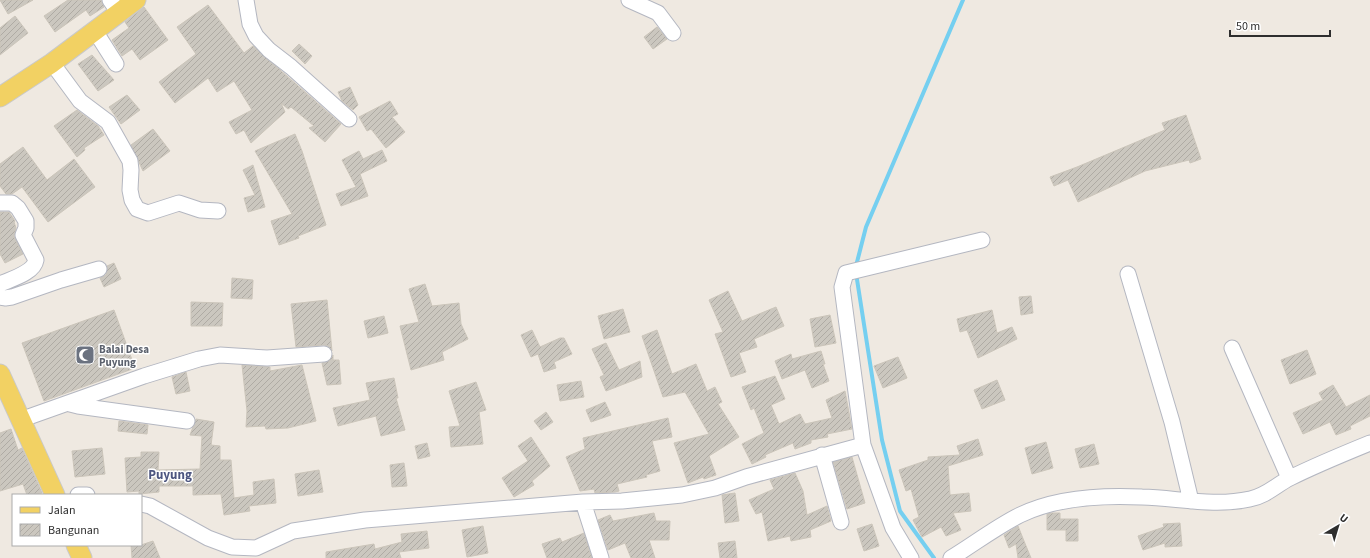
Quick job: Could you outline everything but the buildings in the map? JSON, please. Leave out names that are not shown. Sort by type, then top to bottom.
[{"type":"main road","points":[[0,97],[52,63],[95,31],[114,6],[136,0]]},
{"type":"main road","points":[[0,374],[55,494]]},
{"type":"main road","points":[[76,546],[82,558]]},
{"type":"street","points":[[246,0],[250,24],[256,36],[269,50],[291,67],[349,119]]},
{"type":"street","points":[[629,0],[658,13],[673,33]]},
{"type":"street","points":[[95,31],[116,64]]},
{"type":"street","points":[[52,63],[80,101],[108,122],[130,161],[130,190],[132,200],[137,209],[148,213],[179,203],[200,210],[218,211]]},
{"type":"street","points":[[0,203],[12,203],[22,213],[26,224],[23,235],[36,260],[34,266],[30,270],[0,284]]},
{"type":"street","points":[[911,558],[892,528],[863,445],[842,291],[843,279],[853,271],[982,240]]},
{"type":"street","points":[[0,297],[12,297],[99,269]]},
{"type":"street","points":[[1128,274],[1172,422],[1191,501]]},
{"type":"street","points":[[1232,348],[1289,478]]},
{"type":"street","points":[[20,420],[70,404],[144,376],[199,359],[220,355],[267,358],[324,354]]},
{"type":"street","points":[[70,404],[187,421]]},
{"type":"street","points":[[951,558],[1020,515],[1056,503],[1094,497],[1142,497],[1191,501],[1234,502],[1252,499],[1265,495],[1289,478],[1320,463],[1370,443]]},
{"type":"street","points":[[142,504],[150,506],[208,538],[232,547],[256,548],[293,531],[365,520],[583,502],[622,501],[682,495],[715,488],[746,477],[863,445]]},
{"type":"street","points":[[822,455],[841,522]]},
{"type":"street","points":[[583,502],[601,558]]},
{"type":"waterway","points":[[856,266],[866,227],[963,0]]},
{"type":"waterway","points":[[856,273],[882,440],[900,511],[934,558]]},
{"type":"place","name":"Balai Desa Puyung","points":[[85,355]]},
{"type":"district","name":"Puyung","points":[[170,475]]}]
